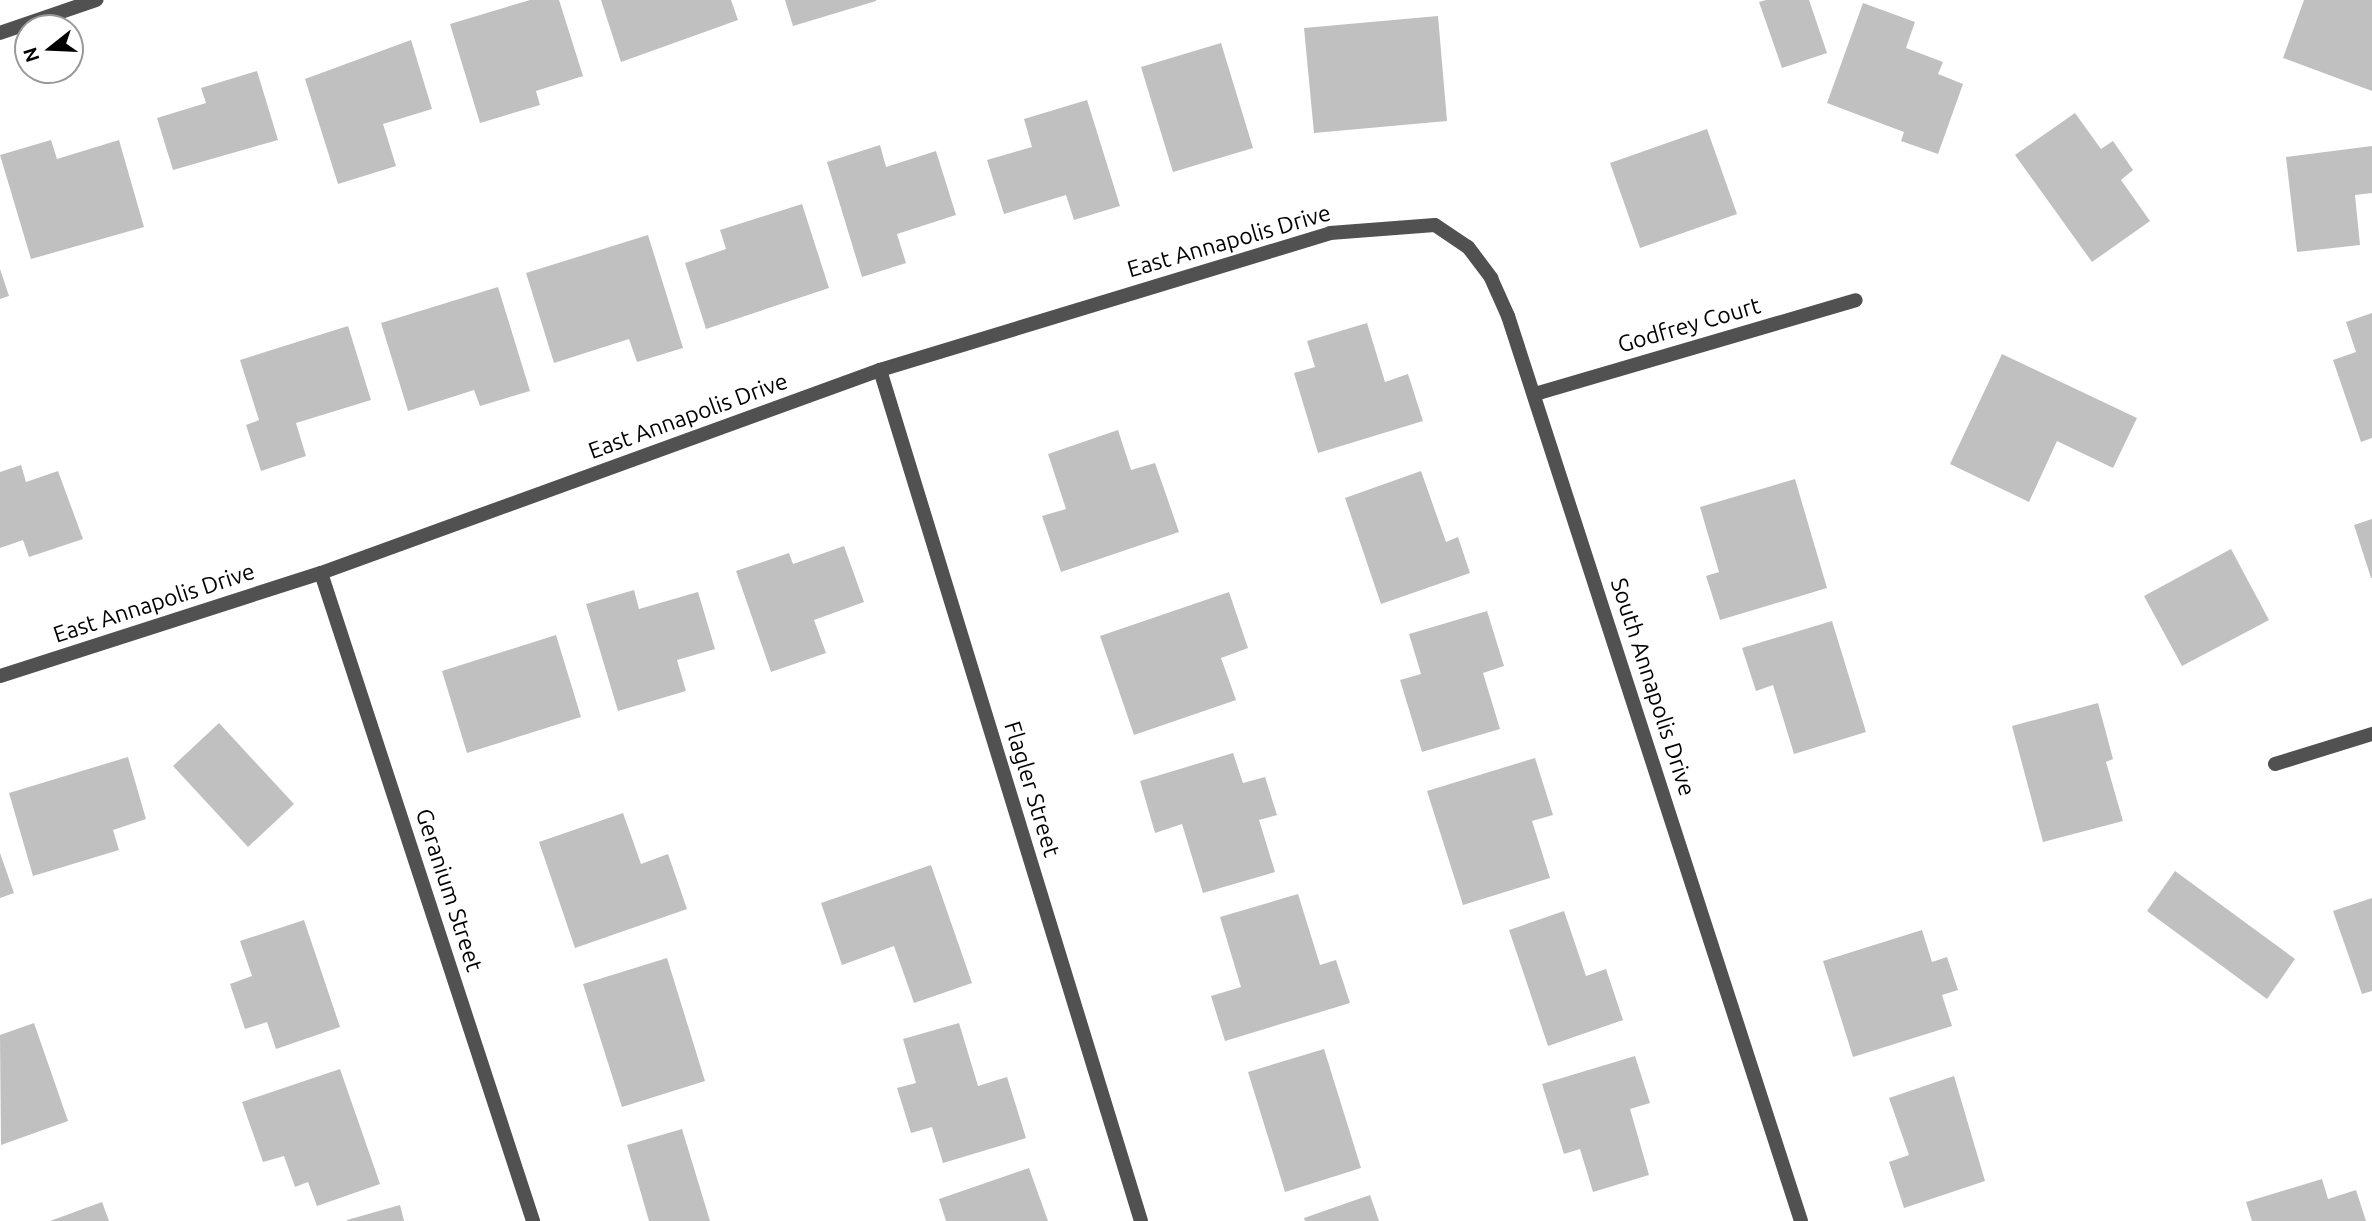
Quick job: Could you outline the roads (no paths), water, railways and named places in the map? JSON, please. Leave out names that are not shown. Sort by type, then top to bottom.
[{"type":"street","points":[[0,33],[96,0]]},
{"type":"street","name":"East Annapolis Drive","points":[[0,676],[321,573],[880,370],[1330,233],[1398,225]]},
{"type":"street","name":"South Annapolis Drive","points":[[1398,225],[1435,225],[1468,247],[1491,278],[1508,316],[1801,1221]]},
{"type":"street","name":"Godfrey Court","points":[[1535,394],[1856,300]]},
{"type":"street","name":"Flagler Street","points":[[880,370],[1141,1221]]},
{"type":"street","name":"Geranium Street","points":[[321,573],[533,1221]]},
{"type":"street","points":[[2275,764],[2372,734]]}]
